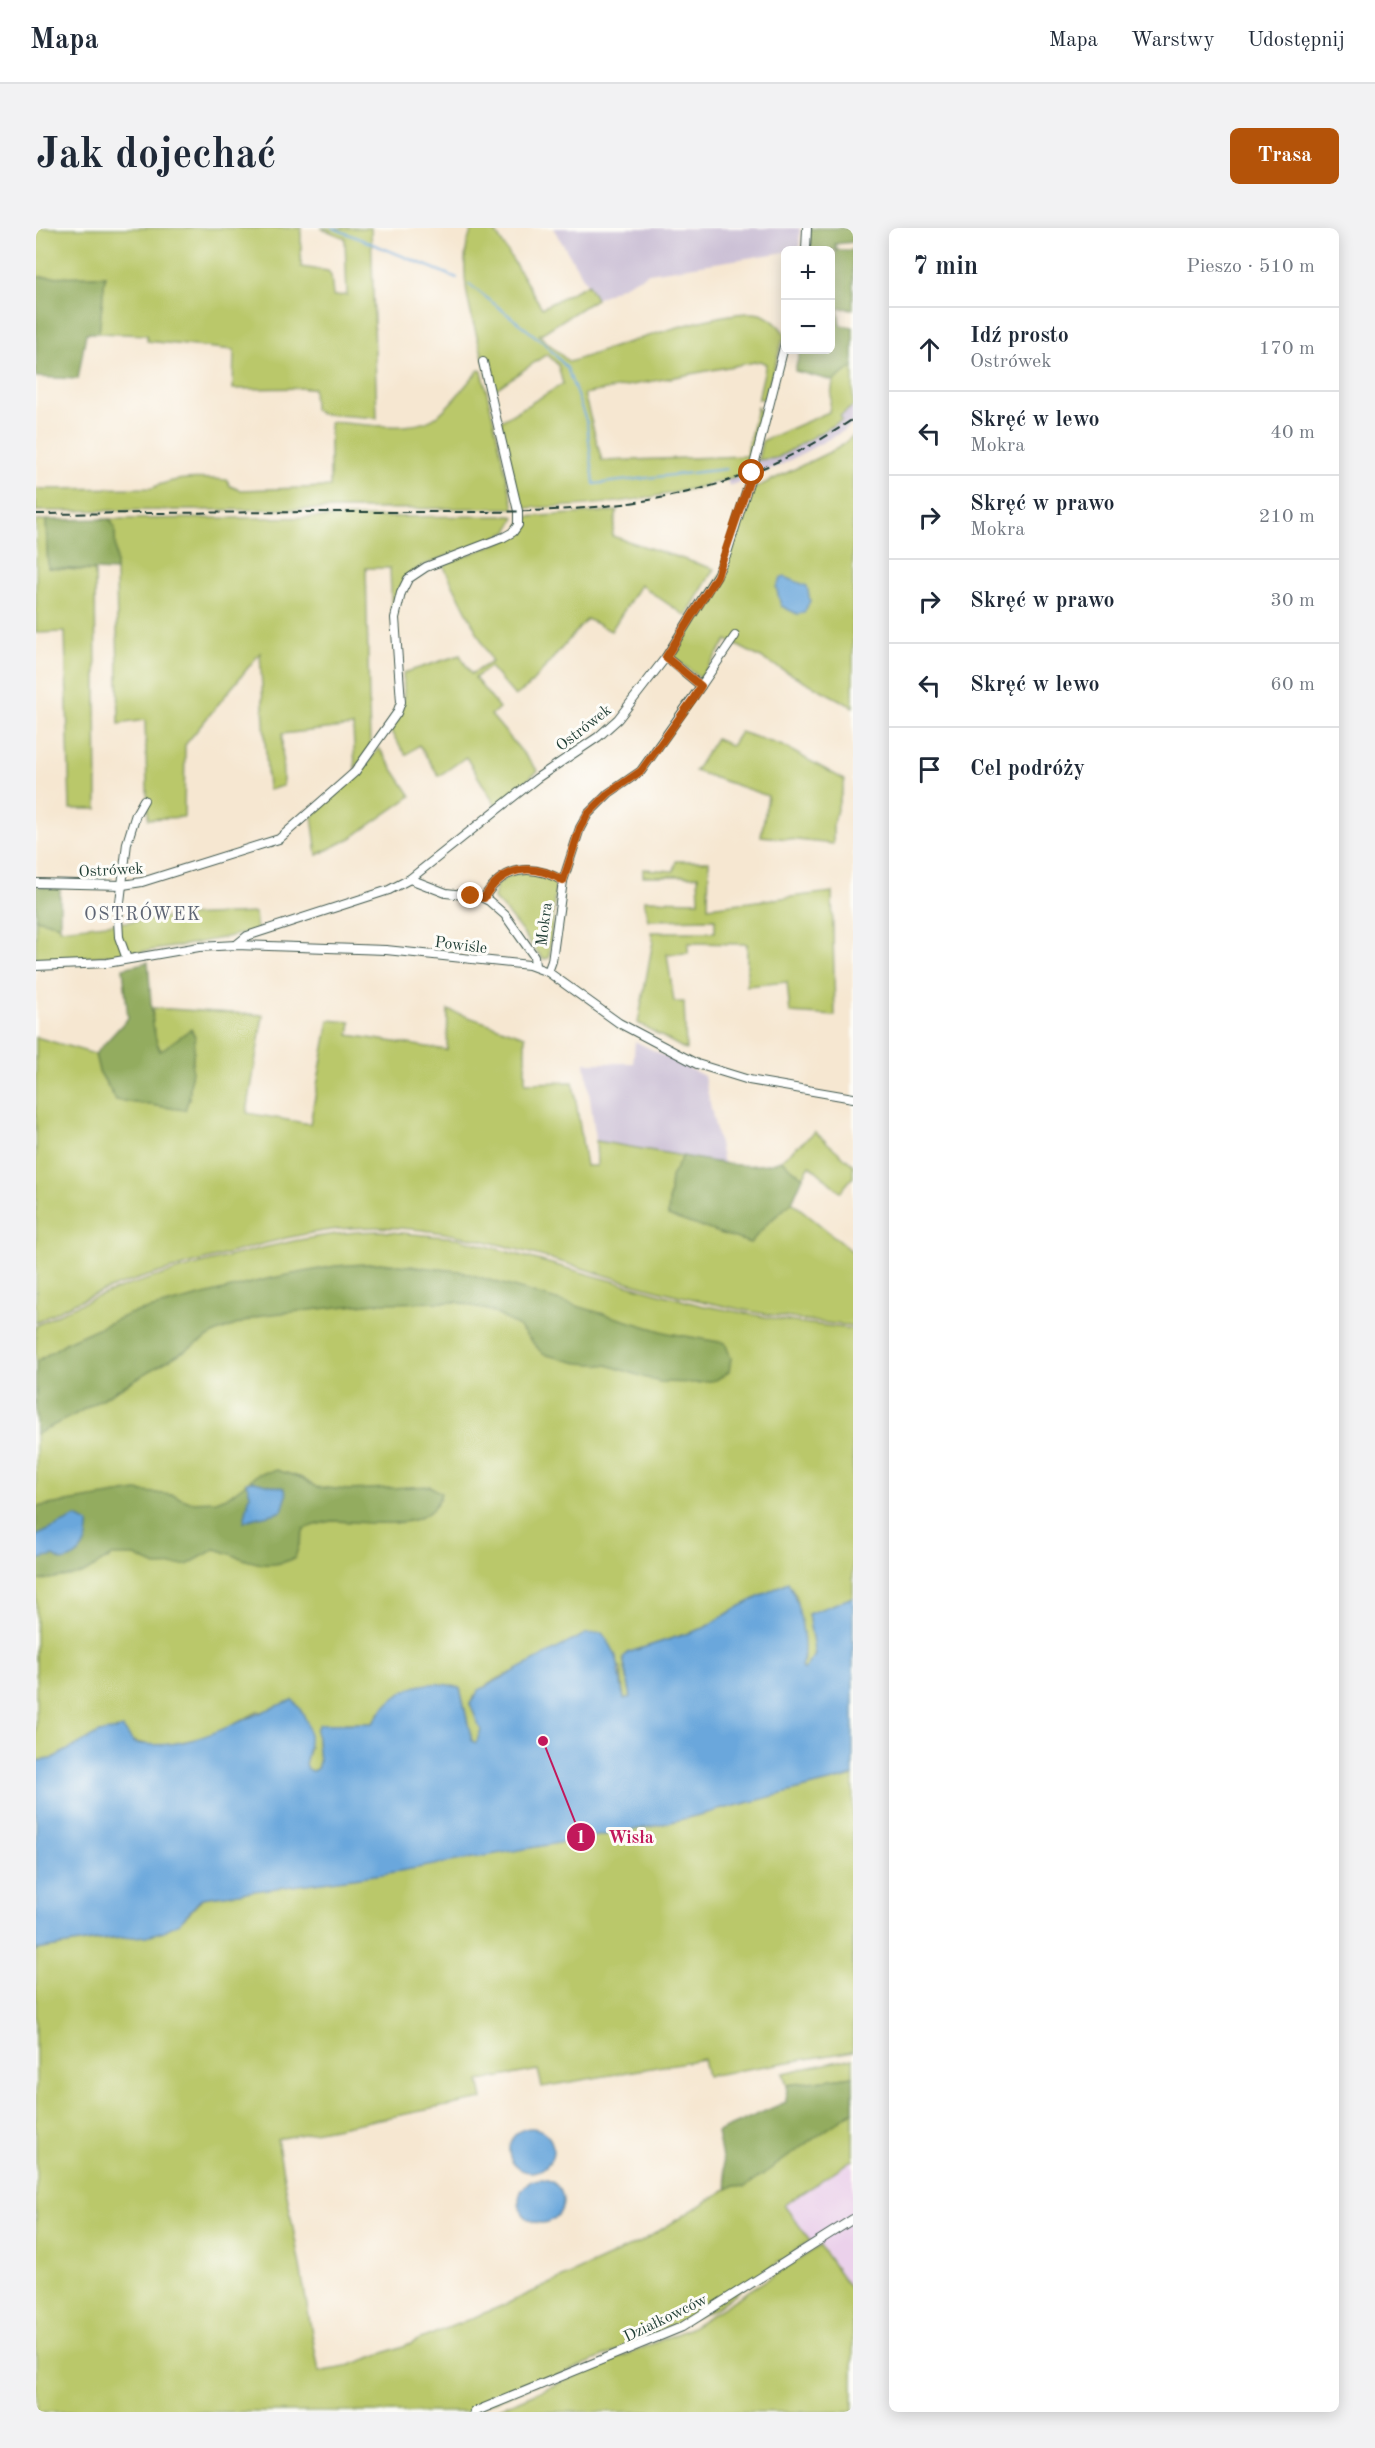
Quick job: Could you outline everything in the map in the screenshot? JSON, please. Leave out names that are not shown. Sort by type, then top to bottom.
[{"type":"street","points":[[806,246],[807,228]]},
{"type":"street","name":"Ostrówek","points":[[236,945],[247,936],[389,890],[410,879],[537,778],[598,737],[618,719],[666,657],[717,576],[727,553],[752,473],[782,354]]},
{"type":"street","name":"Ostrówek","points":[[36,883],[123,885],[180,872],[279,839],[355,772],[397,713],[401,702],[395,633],[396,606],[408,579],[426,567],[504,537],[513,532],[518,525],[518,511],[507,456],[483,362]]},
{"type":"street","name":"Mokra","points":[[548,972],[552,961],[563,881],[580,828],[588,814],[602,798],[641,771],[735,636]]},
{"type":"street","points":[[666,657],[701,686]]},
{"type":"street","points":[[127,959],[118,927],[129,836],[144,800]]},
{"type":"street","points":[[484,898],[496,881],[516,870],[538,870],[563,881]]},
{"type":"street","points":[[410,879],[446,893],[484,898],[505,915],[534,956],[535,966]]},
{"type":"street","name":"Powiśle","points":[[36,966],[127,959],[199,947],[236,945],[419,952],[535,966],[548,972],[611,1019],[697,1064],[750,1080],[853,1098]]},
{"type":"street","name":"Działkowców","points":[[474,2412],[689,2323],[853,2218]]},
{"type":"shaded area","points":[[553,228],[800,228],[799,246],[781,246],[781,253],[649,273],[596,299]]},
{"type":"shaded area","points":[[853,407],[853,424],[838,434],[781,465],[729,486],[727,480],[750,472],[753,461],[777,458],[842,420],[839,416]]},
{"type":"shaded area","points":[[635,1041],[704,1076],[723,1163],[596,1141],[585,1063],[633,1063]]},
{"type":"shaded area","points":[[853,2159],[853,2293],[821,2245],[810,2240],[783,2205]]},
{"type":"green space","points":[[36,228],[301,228],[301,267],[328,271],[331,275],[333,296],[347,295],[345,238],[321,228],[371,228],[377,418],[321,414],[314,409],[313,388],[233,389],[234,350],[147,341],[147,335],[99,333],[105,276],[36,277]]},
{"type":"green space","points":[[473,228],[493,228],[542,308],[588,284],[596,299],[539,335],[569,362],[666,330],[722,316],[744,313],[760,314],[774,322],[781,329],[781,346],[764,399],[758,399],[766,364],[760,361],[584,394],[602,461],[746,456],[757,407],[763,414],[750,472],[665,495],[579,506],[520,508],[501,421],[563,384],[558,365],[547,354],[493,391],[475,331],[466,287],[467,246]]},
{"type":"green space","points":[[853,228],[853,242],[835,244],[837,250],[853,250],[853,309],[838,308],[840,325],[853,327],[853,367],[833,381],[795,371],[799,354],[835,354],[836,250],[835,246],[808,246],[810,229]]},
{"type":"green space","points":[[105,276],[99,333],[86,333],[78,379],[36,377],[36,277]]},
{"type":"green space","points":[[853,367],[853,406],[840,416],[842,420],[777,458],[758,460],[762,441],[829,412],[833,381]]},
{"type":"green space","points":[[479,370],[482,371],[514,508],[36,511],[36,489],[152,488],[170,481],[198,478],[227,480],[230,486],[240,490],[330,487],[330,422],[401,426],[427,421],[437,416]]},
{"type":"green space","points":[[853,436],[853,707],[727,640],[700,678],[672,656],[727,565],[753,489],[838,448]]},
{"type":"green space","points":[[617,511],[612,536],[714,569],[686,616],[640,585],[611,631],[587,619],[528,687],[515,696],[490,667],[475,678],[499,708],[491,715],[538,771],[496,806],[466,757],[439,776],[419,745],[406,755],[389,729],[403,703],[403,673],[460,655],[471,674],[492,662],[443,565],[513,537],[525,517]]},
{"type":"green space","points":[[515,517],[508,532],[414,571],[400,588],[392,620],[390,568],[366,568],[370,748],[355,769],[353,726],[282,734],[283,786],[268,790],[260,653],[185,745],[184,817],[148,819],[145,720],[119,724],[115,528],[110,519]]},
{"type":"green space","points":[[110,519],[115,528],[116,571],[48,568],[46,520]]},
{"type":"green space","points":[[46,520],[48,568],[95,571],[97,809],[70,809],[65,632],[36,633],[36,521]]},
{"type":"green space","points":[[740,732],[783,746],[845,780],[833,824],[833,844],[761,836],[768,796],[695,771],[716,738],[731,746]]},
{"type":"green space","points":[[379,748],[411,796],[351,838],[317,855],[312,816],[362,770]]},
{"type":"green space","points":[[676,861],[709,861],[708,907],[832,892],[835,1016],[790,1013],[787,982],[747,986],[747,944],[688,943],[688,953],[667,954],[674,1002],[684,1002],[686,1050],[638,1023],[653,941],[651,932],[715,932],[715,919],[648,920],[644,900],[699,901],[698,876],[643,876],[643,869],[674,871]]},
{"type":"green space","points":[[527,872],[547,876],[556,882],[549,958],[543,959],[494,899],[496,885],[511,875]]},
{"type":"green space","points":[[36,886],[60,888],[60,925],[36,919]]},
{"type":"green space","points":[[255,913],[257,930],[230,936],[175,947],[120,954],[36,960],[36,919],[60,925],[60,929],[182,916]]},
{"type":"green space","points":[[148,962],[153,1020],[160,1051],[191,1029],[195,1037],[189,1098],[185,1110],[116,1100],[99,1071],[95,1054],[128,1018],[123,968]]},
{"type":"green space","points":[[153,1008],[263,1015],[247,1113],[310,1124],[329,1020],[351,1022],[349,1035],[447,1050],[448,1010],[525,1036],[525,1083],[573,1082],[586,1166],[597,1166],[596,1141],[683,1156],[671,1177],[668,1216],[750,1243],[792,1202],[853,1252],[853,1326],[770,1315],[716,1304],[635,1284],[495,1244],[424,1230],[388,1227],[333,1230],[259,1245],[161,1272],[97,1293],[36,1323],[36,1037],[95,1054],[99,1071],[116,1100],[185,1110],[189,1098],[195,1037],[191,1029],[161,1051],[152,1031]]},
{"type":"green space","points":[[815,1132],[853,1165],[853,1177],[840,1192],[810,1165],[803,1177],[781,1160]]},
{"type":"green space","points":[[683,1156],[745,1165],[781,1160],[803,1177],[792,1202],[750,1243],[668,1216],[671,1177]]},
{"type":"green space","points":[[379,1231],[458,1238],[700,1305],[794,1322],[853,1329],[853,1597],[808,1614],[815,1655],[803,1671],[801,1667],[804,1659],[796,1595],[788,1583],[735,1609],[704,1628],[627,1653],[623,1658],[631,1697],[624,1699],[621,1668],[532,1670],[505,1675],[483,1688],[470,1704],[481,1730],[476,1744],[472,1741],[460,1688],[379,1713],[373,1723],[344,1723],[316,1729],[319,1762],[317,1769],[313,1771],[308,1770],[305,1764],[310,1747],[259,1711],[214,1735],[158,1747],[99,1733],[51,1759],[36,1761],[36,1326],[100,1295],[212,1261],[315,1237]]},
{"type":"green space","points":[[380,1263],[459,1271],[668,1333],[725,1343],[731,1358],[729,1372],[716,1380],[699,1383],[659,1382],[607,1365],[578,1363],[543,1354],[518,1326],[491,1311],[457,1302],[376,1303],[263,1315],[217,1332],[74,1415],[36,1434],[36,1362],[67,1342],[129,1314],[267,1279],[335,1266]]},
{"type":"green space","points":[[277,1470],[302,1478],[316,1487],[349,1490],[430,1486],[441,1493],[435,1507],[424,1516],[411,1521],[378,1523],[332,1521],[304,1529],[295,1558],[283,1562],[263,1564],[215,1549],[187,1565],[156,1566],[135,1556],[112,1556],[82,1574],[36,1581],[36,1507],[136,1491],[173,1495],[190,1502],[216,1501],[229,1496],[258,1474]]},
{"type":"green space","points":[[853,1776],[853,2051],[707,2076],[703,2059],[542,2087],[538,2070],[479,2081],[483,2099],[277,2139],[319,2372],[345,2367],[406,2345],[504,2305],[641,2242],[853,2111],[853,2159],[784,2205],[810,2240],[714,2309],[659,2334],[468,2412],[36,2412],[36,1950],[154,1933],[179,1922],[202,1898],[655,1826]]},
{"type":"green space","points":[[853,2058],[853,2076],[787,2085],[783,2073]]},
{"type":"green space","points":[[853,2076],[853,2111],[745,2187],[735,2185],[728,2189],[717,2132],[786,2102],[787,2085]]},
{"type":"green space","points":[[820,2246],[853,2293],[853,2412],[490,2412],[690,2328]]},
{"type":"water","points":[[785,577],[807,586],[810,601],[804,613],[797,614],[781,606],[776,587],[781,578]]},
{"type":"water","points":[[254,1481],[284,1488],[287,1495],[282,1511],[244,1522],[250,1494],[246,1482]]},
{"type":"water","points":[[76,1517],[88,1523],[87,1537],[79,1553],[62,1561],[54,1556],[36,1560],[36,1536]]},
{"type":"water","points":[[788,1582],[796,1600],[802,1624],[804,1648],[801,1667],[803,1670],[815,1655],[808,1614],[853,1597],[853,1776],[655,1826],[383,1874],[202,1898],[179,1923],[164,1931],[147,1936],[97,1940],[36,1950],[36,1761],[51,1759],[99,1733],[123,1728],[134,1743],[156,1745],[197,1739],[293,1700],[304,1715],[309,1730],[309,1746],[305,1764],[308,1770],[313,1771],[317,1769],[319,1762],[316,1729],[320,1724],[373,1723],[390,1702],[400,1694],[421,1685],[434,1684],[460,1688],[472,1741],[476,1743],[481,1730],[470,1704],[479,1690],[585,1634],[602,1633],[609,1642],[618,1665],[624,1699],[631,1697],[623,1658],[627,1653],[704,1628]]},
{"type":"water","points":[[531,2128],[546,2135],[553,2150],[546,2165],[531,2172],[516,2165],[509,2150],[516,2135]]},
{"type":"water","points":[[541,2179],[556,2186],[563,2201],[556,2216],[541,2223],[526,2216],[519,2201],[526,2186]]},
{"type":"waterway","points":[[333,228],[457,278]]},
{"type":"waterway","points":[[469,284],[544,343],[567,368],[587,423],[594,484],[726,469]]},
{"type":"railway","points":[[36,514],[496,512],[558,510],[619,504],[678,494],[737,478],[795,453],[853,419]]},
{"type":"place","name":"Wisła","points":[[543,1741]]},
{"type":"district","name":"OSTRÓWEK","points":[[143,914]]},
{"type":"route","points":[[471,896],[484,898],[496,881],[516,870],[528,868],[552,874],[563,881],[580,828],[588,814],[596,803],[641,771],[693,699],[701,686],[666,657],[717,576],[727,553],[752,473]]}]
